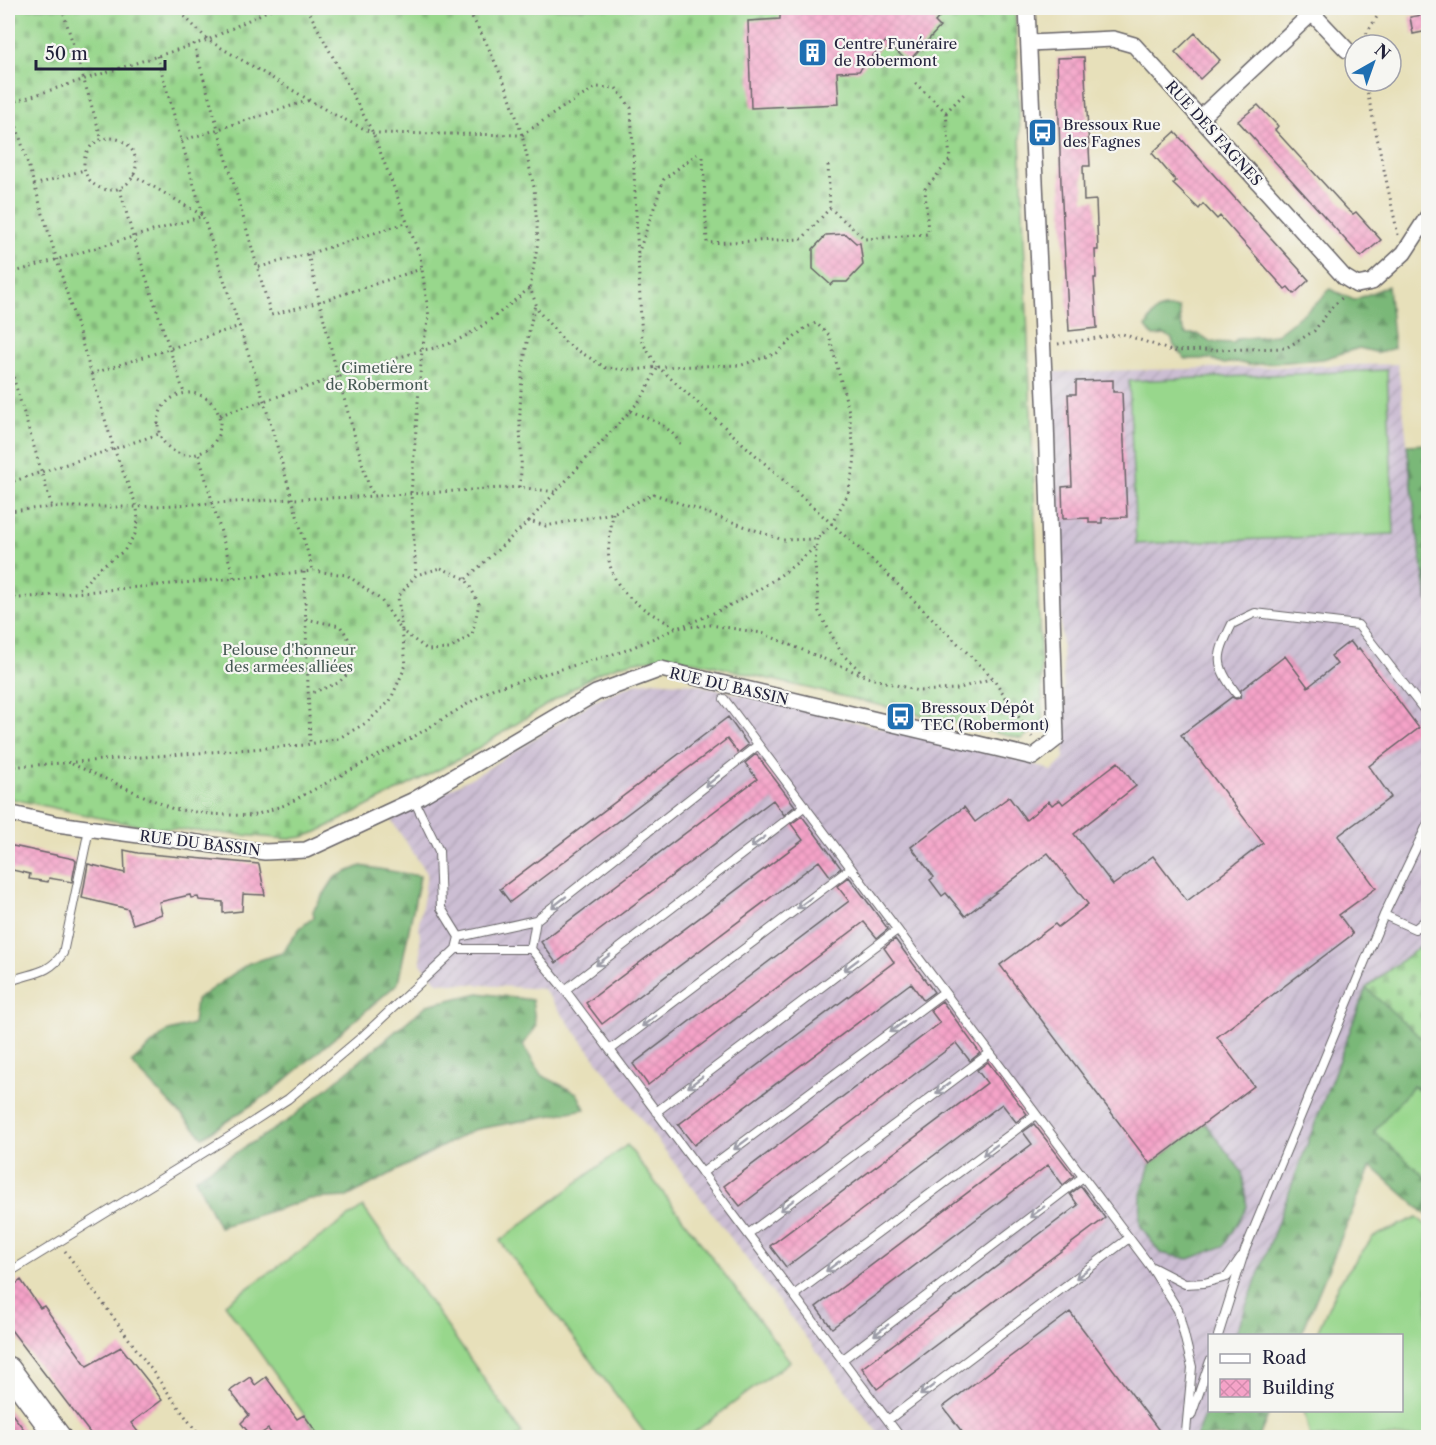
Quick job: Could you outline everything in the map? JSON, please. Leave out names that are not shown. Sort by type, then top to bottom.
[{"type":"main road","points":[[8,1369],[59,1437]]},
{"type":"street","points":[[1027,8],[1032,155],[1043,345],[1056,739],[1042,750]]},
{"type":"street","points":[[1201,117],[1309,10],[1343,39]]},
{"type":"street","name":"RUE DES FAGNES","points":[[1029,43],[1113,39],[1134,45],[1344,277],[1357,285]]},
{"type":"street","points":[[1357,285],[1372,282],[1404,253],[1428,216]]},
{"type":"street","name":"RUE DU BASSIN","points":[[8,813],[89,829],[265,852],[306,850],[414,800],[596,693],[661,669],[1033,757],[1042,750]]},
{"type":"lane","points":[[1236,693],[1221,672],[1221,648],[1232,624],[1255,614],[1358,625],[1428,715]]},
{"type":"lane","points":[[724,699],[1151,1267],[1178,1310],[1192,1367],[1185,1435]]},
{"type":"lane","points":[[459,937],[536,920],[758,745]]},
{"type":"lane","points":[[8,1273],[288,1099],[364,1035],[456,949],[459,937],[441,908],[439,851],[414,800]]},
{"type":"lane","points":[[565,990],[805,806]]},
{"type":"lane","points":[[1218,1334],[1245,1250],[1384,915],[1428,823]]},
{"type":"lane","points":[[8,982],[43,972],[57,963],[63,953],[89,829]]},
{"type":"lane","points":[[610,1050],[851,868]]},
{"type":"lane","points":[[1384,915],[1415,928],[1428,918]]},
{"type":"lane","points":[[536,920],[531,949],[565,990],[901,1437]]},
{"type":"lane","points":[[656,1112],[897,930]]},
{"type":"lane","points":[[456,949],[531,949]]},
{"type":"lane","points":[[702,1173],[944,992]]},
{"type":"lane","points":[[748,1234],[990,1053]]},
{"type":"lane","points":[[794,1296],[1036,1115]]},
{"type":"lane","points":[[842,1360],[1083,1177]]},
{"type":"lane","points":[[888,1420],[1129,1238]]},
{"type":"lane","points":[[1151,1267],[1185,1284],[1204,1283],[1227,1277],[1245,1250]]},
{"type":"lane","points":[[1185,1435],[1208,1364]]},
{"type":"path","points":[[62,8],[102,140]]},
{"type":"path","points":[[176,8],[208,40],[332,113],[373,133],[522,135],[597,87],[616,88],[630,108],[642,342],[657,367],[884,571],[993,678],[1042,750]]},
{"type":"path","points":[[8,104],[208,40],[273,8]]},
{"type":"path","points":[[307,8],[373,133],[420,256],[429,317],[422,350],[411,494],[416,575]]},
{"type":"path","points":[[467,8],[508,91],[522,135],[534,187],[538,241],[530,288],[539,312],[566,343],[606,368],[634,370],[657,367],[742,365],[777,353],[805,328],[816,323],[829,335],[849,412],[855,459],[848,494],[831,525],[817,539],[815,563],[819,612],[842,654],[867,677]]},
{"type":"path","points":[[1364,33],[1380,12],[1387,8]]},
{"type":"path","points":[[195,44],[217,129],[272,315],[320,302],[422,268]]},
{"type":"path","points":[[157,56],[203,216],[264,401],[312,571]]},
{"type":"path","points":[[830,208],[865,239],[928,234],[925,189],[950,160],[946,112],[915,83]]},
{"type":"path","points":[[946,112],[965,93]]},
{"type":"path","points":[[1368,93],[1398,235],[1404,253]]},
{"type":"path","points":[[8,98],[114,449],[137,507],[138,521],[135,534],[124,551],[103,566],[76,592]]},
{"type":"path","points":[[182,141],[310,100]]},
{"type":"path","points":[[115,139],[129,147],[136,163],[133,175],[125,186],[109,191],[100,189],[87,178],[84,170],[86,153],[91,146],[102,140],[115,139]]},
{"type":"path","points":[[638,256],[664,179],[697,154]]},
{"type":"path","points":[[703,157],[707,243],[802,239],[830,208],[828,165]]},
{"type":"path","points":[[34,185],[84,170]]},
{"type":"path","points":[[133,175],[203,216]]},
{"type":"path","points":[[120,189],[133,237],[184,393]]},
{"type":"path","points":[[8,274],[203,216]]},
{"type":"path","points":[[259,267],[308,254],[407,222]]},
{"type":"path","points":[[308,254],[338,377],[369,487],[374,495]]},
{"type":"path","points":[[1043,345],[1074,343],[1123,334],[1172,351],[1286,348],[1314,331],[1333,306],[1357,285]]},
{"type":"path","points":[[220,415],[422,350],[436,348],[472,333],[530,288]]},
{"type":"path","points":[[519,487],[521,476],[520,412],[525,345],[536,303]]},
{"type":"path","points":[[91,374],[240,326]]},
{"type":"path","points":[[8,360],[52,507]]},
{"type":"path","points":[[466,579],[529,521],[642,398],[657,367]]},
{"type":"path","points":[[184,393],[208,398],[220,415],[221,426],[215,443],[199,454],[190,456],[169,449],[159,434],[157,419],[170,398],[184,393]]},
{"type":"path","points":[[630,411],[653,419],[675,434],[680,444]]},
{"type":"path","points":[[8,483],[159,434]]},
{"type":"path","points":[[199,454],[234,578]]},
{"type":"path","points":[[8,511],[52,507],[137,507],[519,487],[555,492]]},
{"type":"path","points":[[529,521],[546,526],[613,513],[654,494],[783,540],[817,539]]},
{"type":"path","points":[[613,513],[609,564],[620,589],[640,607],[677,628],[711,626],[762,633],[867,677],[918,691],[957,689],[993,678]]},
{"type":"path","points":[[70,764],[172,809],[252,816],[295,800],[415,736],[492,689],[624,651],[716,613],[753,594],[816,546]]},
{"type":"path","points":[[8,598],[312,571],[347,575],[381,600],[402,631],[428,650],[450,650],[471,634],[479,604],[466,579],[441,568],[416,575],[398,597],[402,631],[406,665],[390,701],[366,723],[339,738],[310,743],[70,764],[8,767]]},
{"type":"path","points":[[304,572],[310,743]]},
{"type":"path","points":[[306,619],[340,626],[349,637],[354,653],[352,670],[338,683],[309,694]]},
{"type":"path","points":[[59,1242],[201,1437]]},
{"type":"shaded area","points":[[1398,364],[1419,546],[1428,602],[1428,940],[1366,988],[1235,1334],[1208,1334],[1208,1405],[1196,1437],[881,1437],[543,989],[437,982],[421,964],[419,921],[427,873],[391,820],[482,772],[597,699],[634,684],[653,681],[695,684],[1028,762],[1052,771],[1064,759],[1065,720],[1050,372]]},
{"type":"green space","name":"Cimetière de Robermont","points":[[8,8],[1015,8],[1043,721],[1022,739],[698,662],[658,659],[634,662],[596,674],[467,755],[303,837],[287,839],[150,827],[8,798]]},
{"type":"green space","points":[[1388,286],[1394,348],[1379,353],[1359,348],[1323,359],[1249,365],[1237,362],[1224,364],[1211,359],[1185,359],[1174,346],[1172,339],[1166,335],[1153,336],[1146,327],[1158,310],[1179,308],[1181,324],[1186,334],[1198,334],[1210,342],[1234,343],[1237,339],[1275,335],[1318,302],[1330,289],[1354,300]]},
{"type":"green space","points":[[1387,370],[1394,534],[1136,544],[1129,381]]},
{"type":"green space","points":[[1428,444],[1428,602],[1407,445]]},
{"type":"green space","points":[[361,866],[420,876],[398,983],[273,1091],[203,1137],[131,1063],[166,1032],[193,1024],[196,1000],[249,963],[282,953],[300,928],[314,917],[313,911],[335,877]]},
{"type":"green space","points":[[1428,940],[1428,1093],[1413,1086],[1374,1132],[1428,1179],[1428,1216],[1371,1166],[1301,1334],[1236,1334],[1366,988]]},
{"type":"green space","points":[[1428,940],[1428,1044],[1366,988]]},
{"type":"green space","points":[[479,993],[532,1000],[536,1027],[523,1045],[541,1075],[577,1093],[585,1109],[473,1130],[347,1197],[310,1199],[219,1227],[195,1178],[289,1120],[427,1005]]},
{"type":"green space","points":[[1413,1086],[1428,1099],[1428,1179],[1374,1132]]},
{"type":"green space","points":[[1205,1123],[1242,1172],[1247,1207],[1224,1246],[1189,1259],[1160,1253],[1140,1225],[1141,1194],[1150,1164]]},
{"type":"green space","points":[[627,1145],[790,1361],[688,1437],[648,1437],[500,1241]]},
{"type":"green space","points":[[363,1207],[522,1433],[515,1438],[320,1437],[225,1304]]},
{"type":"green space","points":[[1417,1217],[1428,1227],[1428,1437],[1310,1437],[1304,1412],[1403,1412],[1403,1334],[1316,1334],[1339,1283],[1373,1237]]},
{"type":"green space","points":[[1208,1405],[1208,1412],[1270,1412],[1259,1437],[1196,1437]]},
{"type":"building","name":"Centre Funéraire de Robermont","points":[[780,8],[947,8],[935,22],[940,27],[908,62],[886,41],[859,71],[837,72],[839,104],[751,108],[748,21],[780,19]]},
{"type":"building","points":[[1428,14],[1428,31],[1413,34],[1410,17]]},
{"type":"building","points":[[1195,33],[1220,60],[1200,79],[1175,52]]},
{"type":"building","points":[[1084,57],[1090,166],[1083,166],[1084,201],[1096,200],[1098,250],[1095,250],[1096,278],[1094,278],[1097,328],[1069,331],[1057,58]]},
{"type":"building","points":[[1258,105],[1278,126],[1275,130],[1347,209],[1353,214],[1356,212],[1381,240],[1361,257],[1238,121]]},
{"type":"building","points":[[1175,132],[1309,280],[1294,294],[1288,287],[1285,289],[1220,216],[1217,219],[1203,204],[1199,209],[1173,184],[1176,181],[1152,153]]},
{"type":"building","points":[[846,234],[856,243],[860,243],[863,265],[847,282],[834,282],[831,285],[813,269],[813,249],[826,235]]},
{"type":"building","points":[[1113,380],[1113,392],[1122,392],[1127,517],[1102,518],[1102,523],[1089,523],[1089,518],[1063,519],[1062,487],[1072,486],[1068,394],[1076,394],[1076,381]]},
{"type":"building","points":[[1350,641],[1357,650],[1359,648],[1419,728],[1369,766],[1391,797],[1338,836],[1376,888],[1339,915],[1353,934],[1217,1037],[1254,1086],[1150,1164],[1000,965],[1055,924],[1058,927],[1088,904],[1048,853],[965,916],[946,893],[942,896],[930,880],[934,877],[911,847],[964,807],[975,822],[1009,797],[1026,820],[1049,801],[1052,805],[1060,800],[1063,804],[1118,762],[1136,786],[1074,834],[1113,885],[1153,856],[1187,901],[1263,843],[1181,735],[1232,697],[1240,698],[1241,690],[1285,656],[1308,687],[1337,664],[1331,656]]},
{"type":"building","points":[[728,717],[748,745],[738,753],[727,739],[510,902],[500,889]]},
{"type":"building","points":[[756,754],[795,806],[784,815],[773,800],[556,963],[541,942],[757,779],[745,763]]},
{"type":"building","points":[[802,816],[841,868],[830,876],[819,861],[602,1024],[586,1003],[803,840],[791,824]]},
{"type":"building","points":[[8,845],[74,859],[76,861],[72,882],[49,878],[48,882],[29,879],[30,874],[8,869]]},
{"type":"building","points":[[124,850],[259,864],[265,895],[243,894],[242,911],[223,913],[223,902],[199,900],[198,897],[191,898],[190,895],[159,902],[162,914],[133,924],[128,909],[82,898],[88,864],[125,873]]},
{"type":"building","points":[[849,877],[888,929],[877,938],[864,922],[648,1085],[633,1064],[849,901],[837,886]]},
{"type":"building","points":[[895,939],[934,992],[923,1000],[911,983],[694,1145],[678,1125],[894,962],[884,948]]},
{"type":"building","points":[[942,1001],[980,1053],[970,1061],[956,1043],[740,1206],[724,1186],[940,1023],[930,1010]]},
{"type":"building","points":[[988,1062],[1027,1114],[1016,1122],[1002,1104],[786,1267],[770,1246],[987,1083],[977,1070]]},
{"type":"building","points":[[1034,1124],[1074,1176],[1063,1185],[1048,1165],[832,1328],[816,1307],[1032,1144],[1023,1132]]},
{"type":"building","points":[[1081,1186],[1105,1218],[877,1389],[862,1368],[1078,1205],[1070,1194]]},
{"type":"building","points":[[21,1280],[40,1308],[44,1306],[87,1366],[121,1347],[151,1385],[162,1400],[131,1423],[142,1437],[93,1437],[8,1326],[8,1290]]},
{"type":"building","points":[[1070,1312],[1164,1437],[966,1437],[943,1407]]},
{"type":"building","points":[[250,1377],[255,1385],[266,1377],[297,1419],[304,1415],[320,1437],[274,1437],[268,1429],[252,1437],[241,1423],[249,1415],[230,1391]]},
{"type":"building","points":[[8,1409],[30,1437],[8,1437]]},
{"type":"place","name":"Centre Funéraire de Robermont","points":[[813,52]]},
{"type":"place","name":"Bressoux Rue des Fagnes","points":[[1042,133]]},
{"type":"place","name":"Bressoux Dépôt TEC (Robermont)","points":[[900,716]]},
{"type":"park label","name":"Pelouse d'honneur des armées alliées","points":[[289,658]]}]
